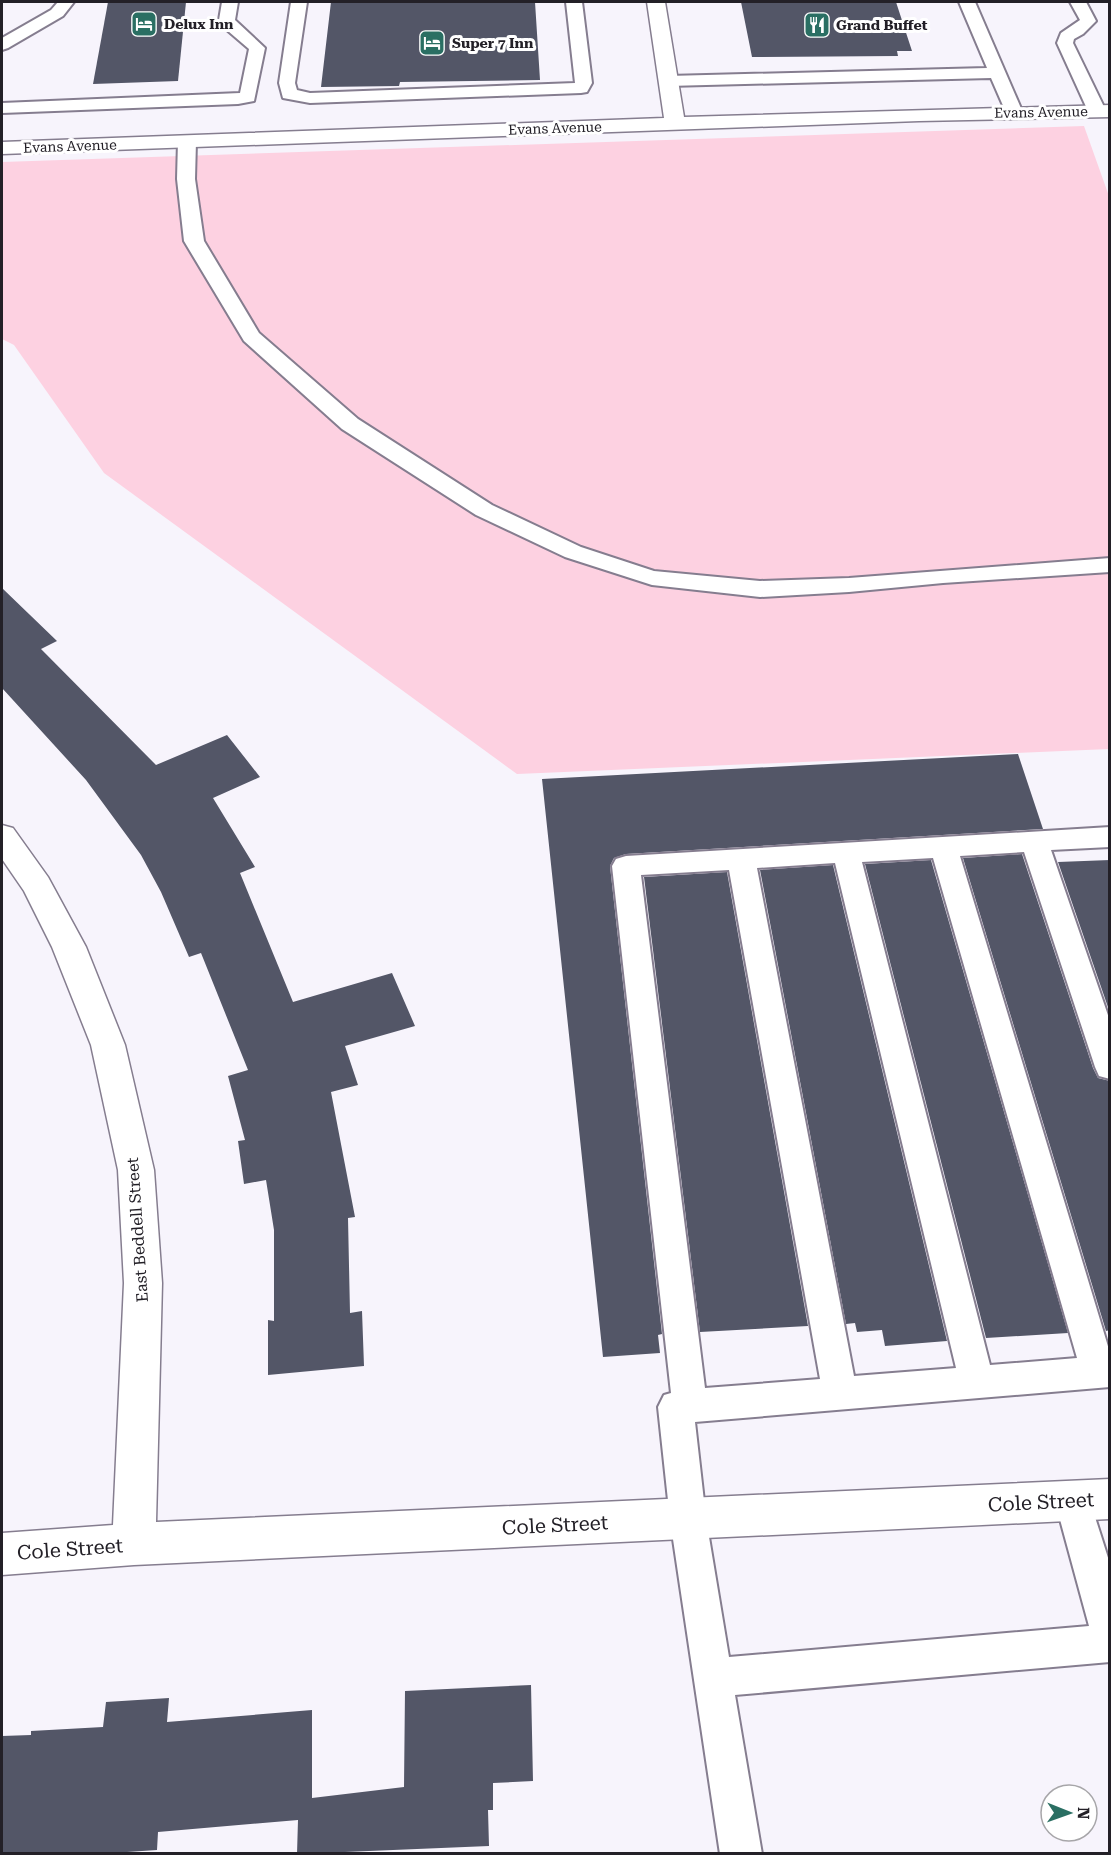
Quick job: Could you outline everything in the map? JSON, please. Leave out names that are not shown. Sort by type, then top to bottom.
[{"type":"street","points":[[656,2],[675,123]]},
{"type":"street","name":"Evans Avenue","points":[[2,148],[675,123],[1103,111]]},
{"type":"street","name":"East Beddell Street","points":[[2,836],[37,885],[69,947],[108,1045],[136,1170],[143,1282],[134,1544]]},
{"type":"street","name":"Cole Street","points":[[2,1554],[134,1544],[1091,1500]]},
{"type":"lane","points":[[2,45],[57,13],[66,2]]},
{"type":"lane","points":[[2,108],[248,97],[257,48],[227,20],[230,2]]},
{"type":"lane","points":[[299,2],[287,83],[290,94],[310,98],[581,88],[584,83],[574,2]]},
{"type":"lane","points":[[967,2],[1014,112]]},
{"type":"lane","points":[[1078,2],[1088,21]]},
{"type":"lane","points":[[1103,111],[1065,44],[1066,36],[1077,31],[1088,21],[1110,22]]},
{"type":"lane","points":[[668,81],[997,73]]},
{"type":"lane","points":[[187,141],[186,179],[194,241],[251,337],[350,424],[484,510],[573,552],[652,578],[759,589],[1110,565]]},
{"type":"lane","points":[[690,1406],[626,866],[1110,837]]},
{"type":"lane","points":[[1034,841],[1110,1067]]},
{"type":"lane","points":[[741,1854],[688,1519],[676,1407],[1104,1372],[944,847]]},
{"type":"lane","points":[[846,853],[977,1382]]},
{"type":"lane","points":[[741,859],[840,1393]]},
{"type":"lane","points":[[1091,1500],[1110,1632]]},
{"type":"lane","points":[[712,1678],[1110,1643]]},
{"type":"shaded area","points":[[1084,126],[1110,199],[1109,749],[517,774],[104,473],[14,345],[2,339],[2,162]]},
{"type":"building","points":[[108,2],[186,2],[178,81],[93,84]]},
{"type":"building","name":"Super 7 Inn","points":[[331,2],[535,2],[540,80],[400,82],[399,86],[321,87]]},
{"type":"building","name":"Grand Buffet","points":[[741,2],[896,2],[912,51],[897,51],[898,56],[752,57]]},
{"type":"building","points":[[2,588],[57,641],[41,649],[156,765],[227,735],[260,777],[213,798],[255,867],[240,873],[293,1002],[392,973],[415,1026],[345,1046],[358,1085],[331,1092],[355,1217],[348,1218],[350,1313],[362,1311],[364,1366],[268,1375],[268,1320],[274,1321],[274,1230],[266,1180],[244,1184],[238,1141],[245,1140],[228,1076],[248,1070],[201,953],[189,957],[161,892],[141,855],[86,780],[2,688]]},
{"type":"building","points":[[1018,754],[1043,829],[626,854],[614,858],[610,866],[662,1334],[658,1335],[660,1353],[603,1357],[542,779]]},
{"type":"building","points":[[1022,854],[1093,1068],[1098,1078],[1110,1081],[1110,1330],[1106,1331],[963,858]]},
{"type":"building","points":[[931,860],[1068,1333],[986,1338],[865,864]]},
{"type":"building","points":[[1110,860],[1110,1013],[1058,862]]},
{"type":"building","points":[[833,865],[947,1341],[885,1346],[882,1330],[857,1332],[855,1323],[846,1324],[760,870]]},
{"type":"building","points":[[727,872],[808,1326],[700,1332],[644,877]]},
{"type":"building","points":[[531,1685],[533,1781],[493,1783],[493,1810],[488,1810],[489,1846],[297,1854],[298,1820],[158,1832],[157,1850],[97,1854],[2,1854],[2,1736],[31,1735],[31,1731],[103,1727],[106,1702],[169,1698],[167,1722],[312,1710],[312,1798],[404,1787],[405,1691]]},
{"type":"place","name":"Delux Inn","points":[[144,24]]},
{"type":"place","name":"Grand Buffet","points":[[817,25]]},
{"type":"place","name":"Super 7 Inn","points":[[432,43]]}]
